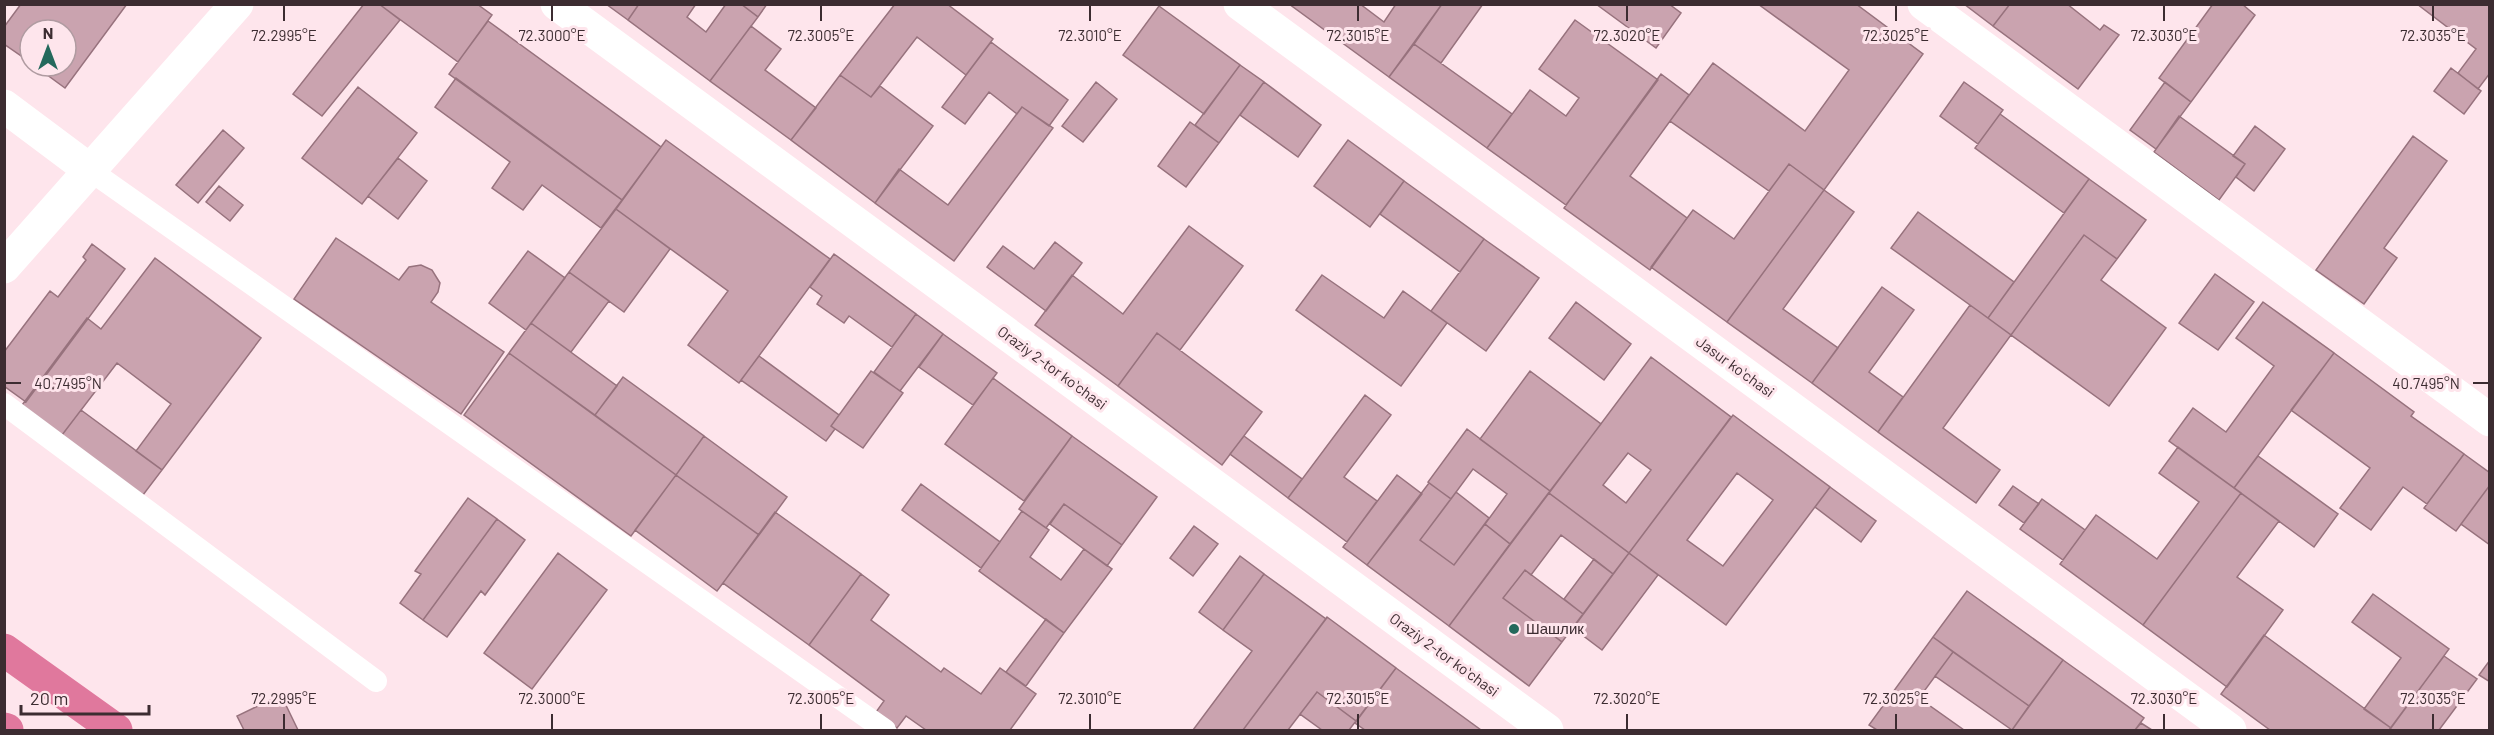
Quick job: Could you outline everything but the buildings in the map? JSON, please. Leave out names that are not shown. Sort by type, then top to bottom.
[{"type":"highway","points":[[4,650],[116,730]]},
{"type":"street","points":[[4,267],[237,4]]},
{"type":"street","name":"Oraziy 2-tor koʻchasi","points":[[557,4],[1547,730]]},
{"type":"street","name":"Jasur koʻchasi","points":[[1240,4],[2230,730]]},
{"type":"street","points":[[1924,4],[2490,420]]},
{"type":"street","points":[[4,106],[91,171]]},
{"type":"lane","points":[[91,171],[885,730]]},
{"type":"lane","points":[[4,404],[376,681]]},
{"type":"place","name":"Шашлик","points":[[1514,629]]}]
